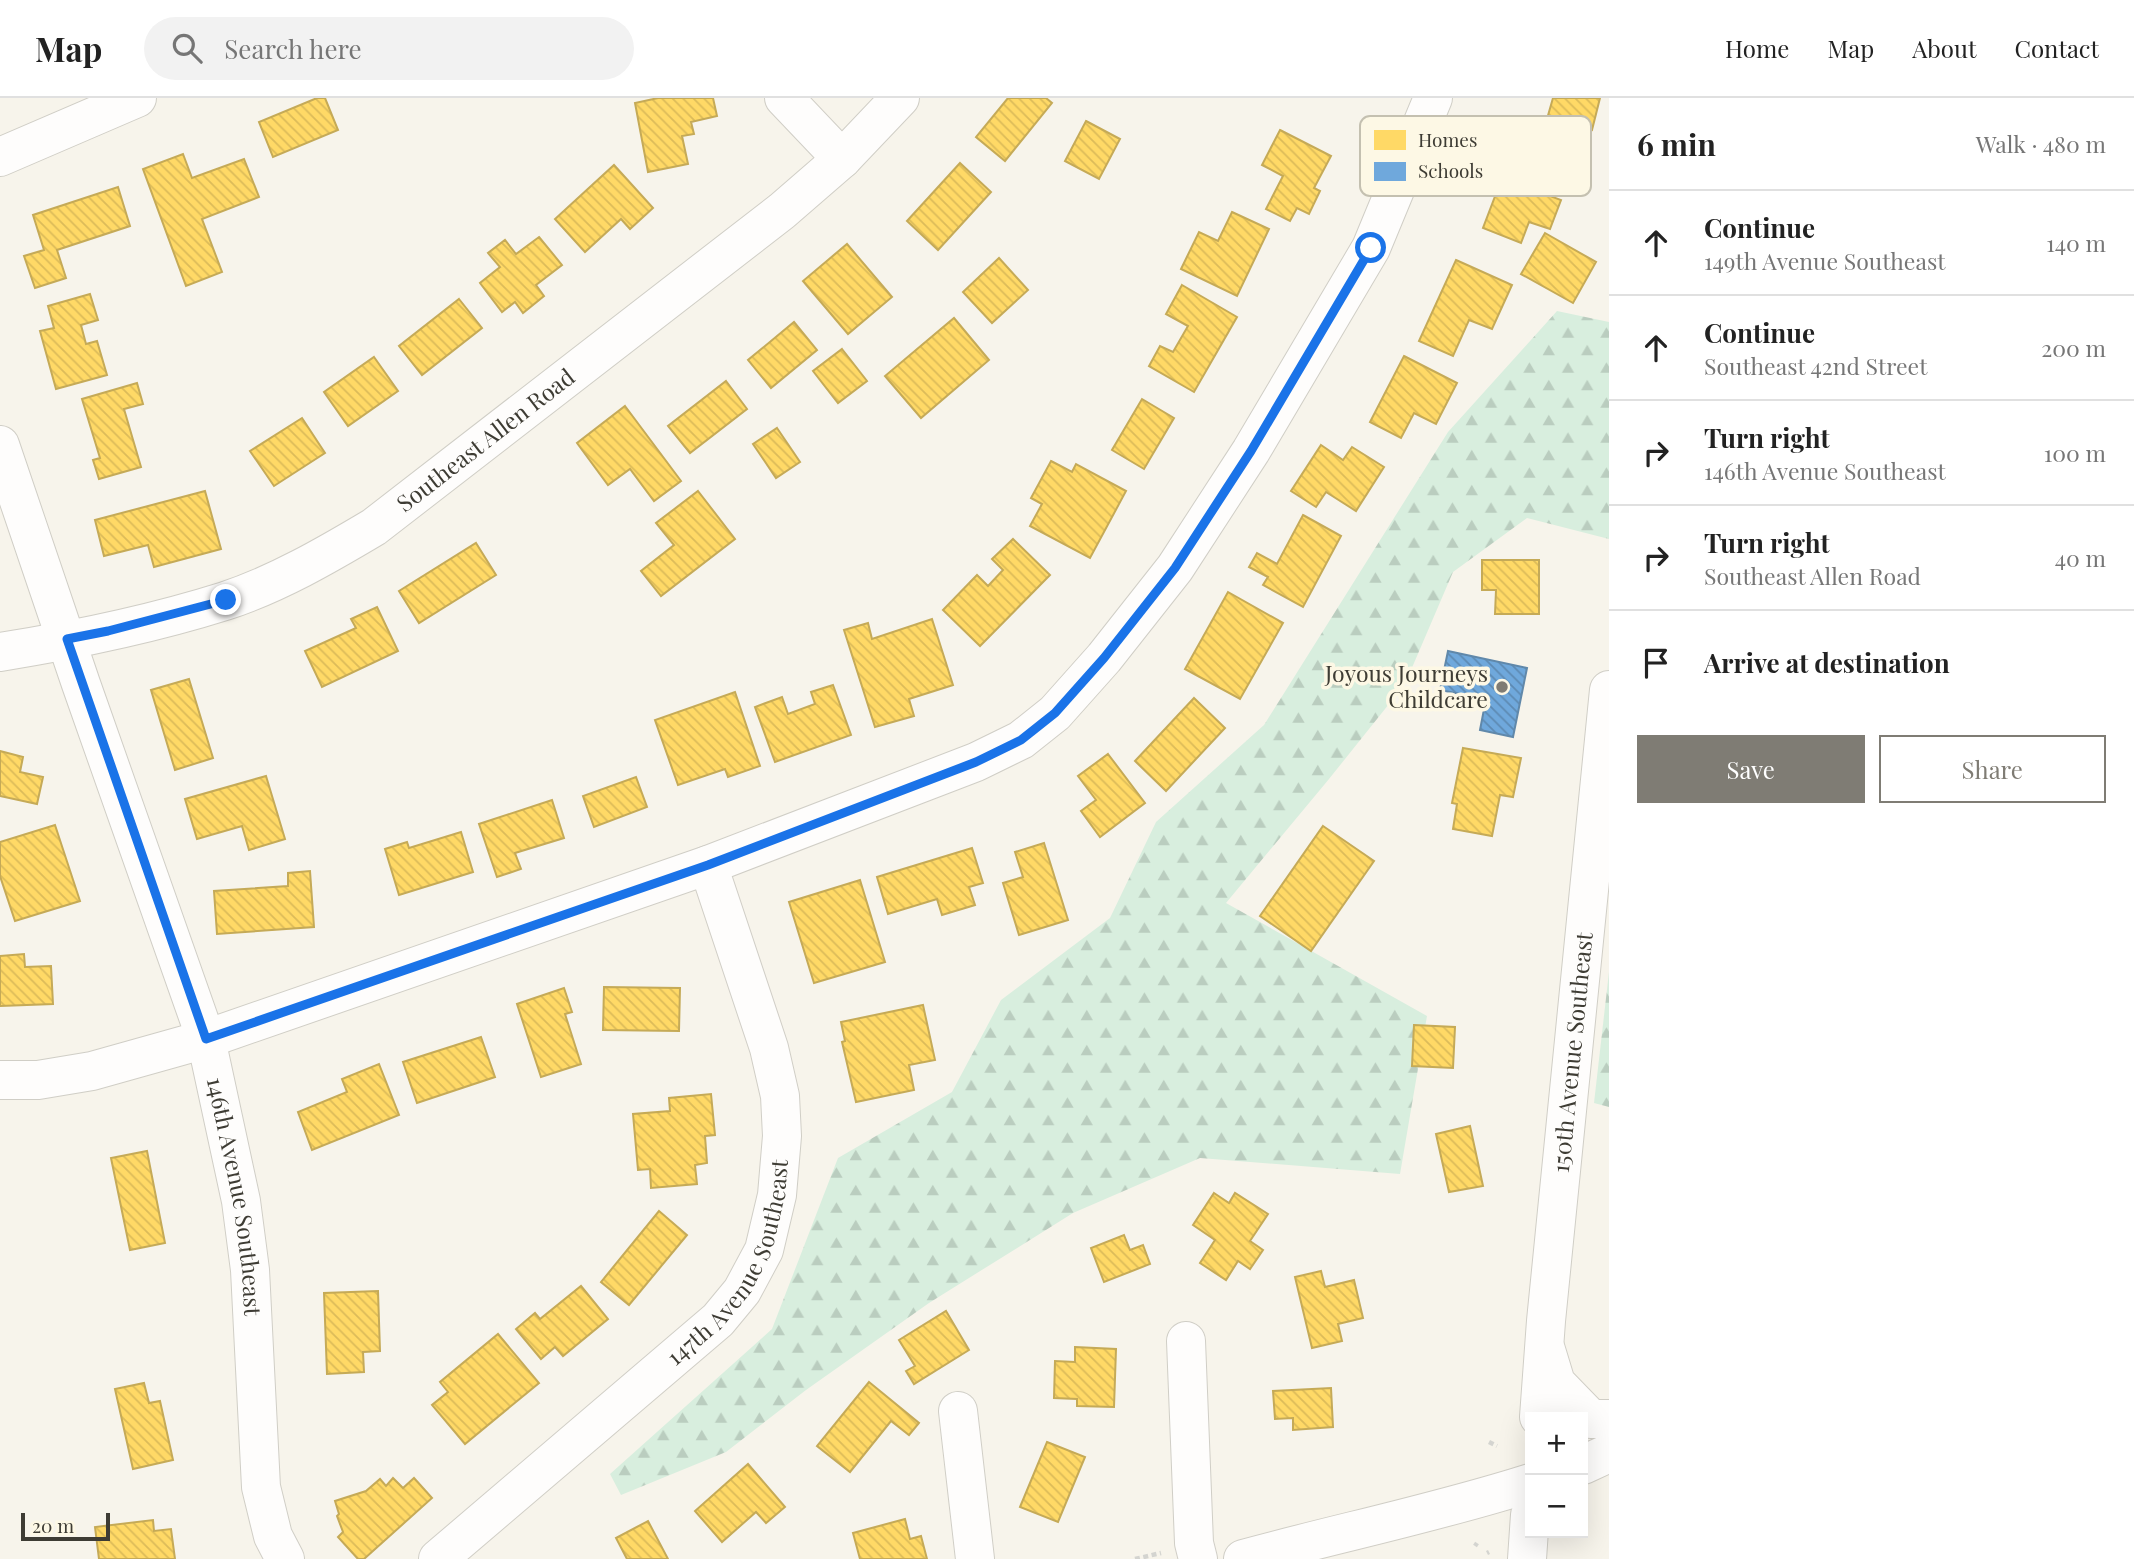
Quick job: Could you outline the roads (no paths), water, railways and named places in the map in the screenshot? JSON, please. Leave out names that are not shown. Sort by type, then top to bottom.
[{"type":"street","points":[[0,157],[138,98]]},
{"type":"street","points":[[784,98],[842,159]]},
{"type":"street","name":"Southeast Allen Road","points":[[0,652],[61,623],[108,631],[226,600],[316,561],[374,527],[771,219],[842,159],[900,98]]},
{"type":"street","points":[[1426,116],[1433,98]]},
{"type":"street","points":[[0,1080],[38,1080],[92,1071],[206,1039],[708,865],[976,762],[1021,740],[1055,713],[1104,658],[1175,568],[1251,451],[1371,248],[1392,196]]},
{"type":"street","name":"146th Avenue Southeast","points":[[0,445],[206,1039],[242,1201],[250,1270],[261,1487],[272,1536],[285,1559]]},
{"type":"street","name":"150th Avenue Southeast","points":[[1539,1412],[1609,690]]},
{"type":"street","name":"147th Avenue Southeast","points":[[438,1559],[718,1320],[742,1291],[764,1250],[777,1195],[782,1136],[780,1096],[769,1048],[708,865]]},
{"type":"street","points":[[1186,1341],[1194,1543],[1198,1559]]},
{"type":"street","points":[[1544,1345],[1556,1383],[1591,1419],[1609,1419]]},
{"type":"street","points":[[958,1411],[975,1559]]},
{"type":"street","points":[[1588,1463],[1609,1453]]},
{"type":"street","points":[[1243,1559],[1335,1534],[1470,1503],[1525,1485]]},
{"type":"street","points":[[1527,1559],[1528,1538]]},
{"type":"place","name":"Joyous Journeys Childcare","points":[[1502,687]]}]
